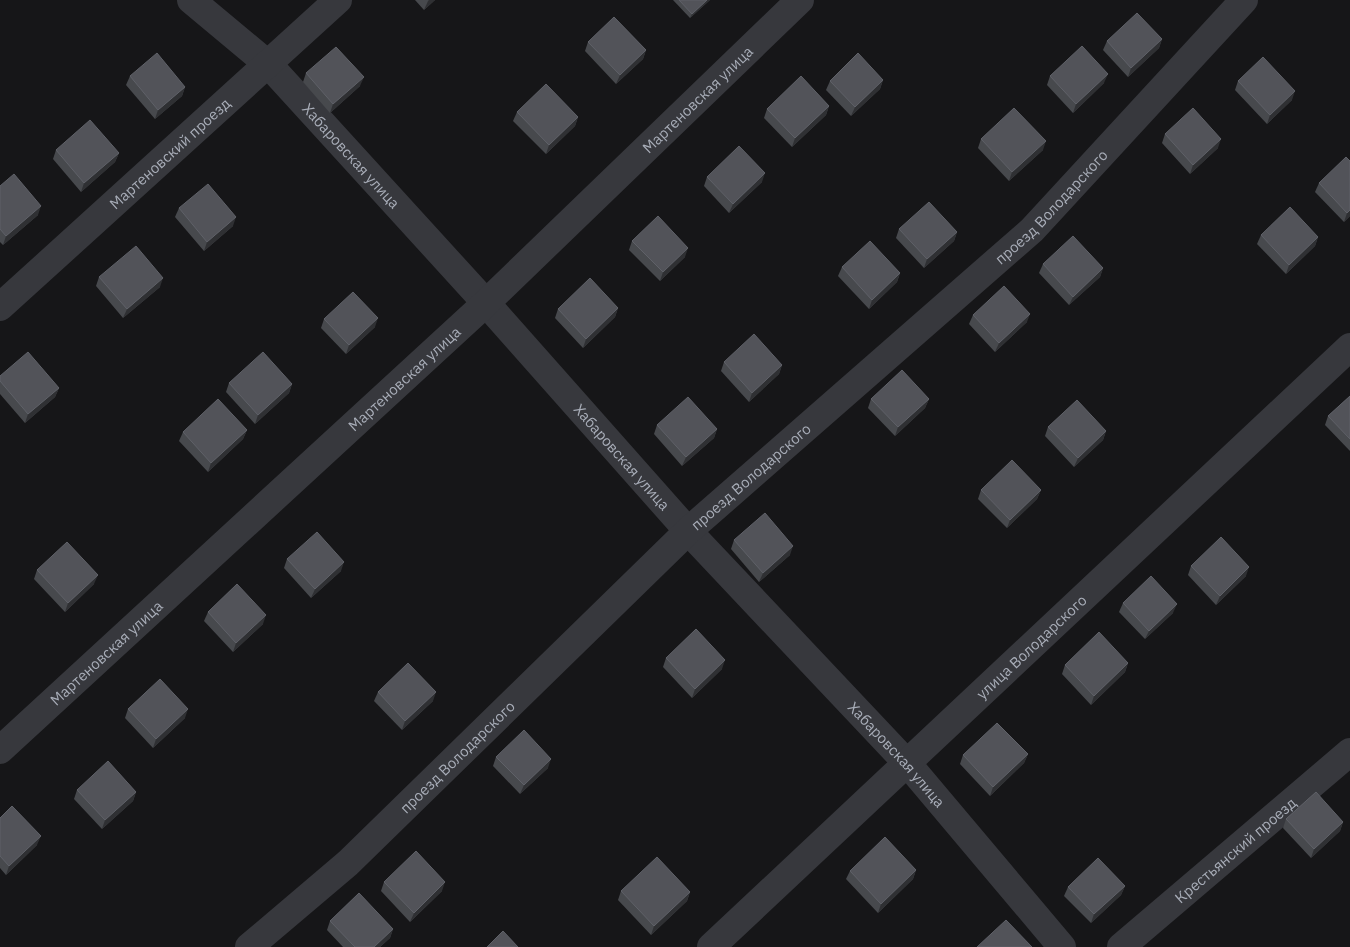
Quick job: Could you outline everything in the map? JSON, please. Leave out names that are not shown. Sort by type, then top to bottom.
[{"type":"street","name":"Хабаровская улица","points":[[191,0],[268,64],[486,303],[688,531],[907,763],[1062,947]]},
{"type":"street","name":"Мартеновский проезд","points":[[0,307],[338,0]]},
{"type":"street","name":"Мартеновская улица","points":[[0,750],[486,303],[800,0]]},
{"type":"street","name":"проезд Володарского","points":[[249,947],[348,863],[688,531],[1032,230],[1244,0]]},
{"type":"street","name":"улица Володарского","points":[[711,947],[1350,347]]},
{"type":"street","name":"Крестьянский проезд","points":[[1121,947],[1350,752]]},
{"type":"building","points":[[679,0],[707,0],[692,14]]},
{"type":"building","points":[[1137,13],[1162,39],[1131,68],[1107,41]]},
{"type":"building","points":[[614,17],[646,50],[620,75],[588,42]]},
{"type":"building","points":[[1082,46],[1108,74],[1076,104],[1050,76]]},
{"type":"building","points":[[336,47],[364,77],[333,104],[306,73]]},
{"type":"building","points":[[157,53],[185,87],[158,110],[130,76]]},
{"type":"building","points":[[858,53],[883,80],[855,107],[830,81]]},
{"type":"building","points":[[1263,57],[1295,91],[1270,115],[1238,81]]},
{"type":"building","points":[[801,76],[829,106],[795,138],[767,109]]},
{"type":"building","points":[[546,84],[578,117],[549,145],[517,112]]},
{"type":"building","points":[[1014,108],[1046,141],[1012,172],[981,139]]},
{"type":"building","points":[[1193,108],[1221,139],[1193,165],[1165,134]]},
{"type":"building","points":[[90,120],[119,153],[84,183],[56,150]]},
{"type":"building","points":[[739,146],[765,173],[733,204],[707,177]]},
{"type":"building","points":[[1346,157],[1350,161],[1350,210],[1347,213],[1319,183]]},
{"type":"building","points":[[14,174],[41,206],[6,236],[0,229],[0,186]]},
{"type":"building","points":[[208,184],[236,217],[207,242],[179,208]]},
{"type":"building","points":[[929,202],[957,232],[927,259],[899,229]]},
{"type":"building","points":[[1290,207],[1318,237],[1289,265],[1261,235]]},
{"type":"building","points":[[658,216],[688,248],[663,272],[632,241]]},
{"type":"building","points":[[1073,236],[1103,268],[1073,297],[1043,264]]},
{"type":"building","points":[[870,241],[900,273],[872,300],[842,267]]},
{"type":"building","points":[[136,246],[163,278],[127,309],[99,277]]},
{"type":"building","points":[[590,278],[618,308],[586,339],[558,309]]},
{"type":"building","points":[[1004,286],[1030,314],[999,343],[973,315]]},
{"type":"building","points":[[353,292],[378,318],[349,345],[324,319]]},
{"type":"building","points":[[754,334],[782,365],[752,393],[724,362]]},
{"type":"building","points":[[28,352],[59,388],[28,414],[0,381],[0,376]]},
{"type":"building","points":[[263,352],[292,384],[258,415],[229,383]]},
{"type":"building","points":[[902,370],[929,399],[898,427],[871,399]]},
{"type":"building","points":[[1350,396],[1350,439],[1328,416]]},
{"type":"building","points":[[688,397],[717,429],[686,457],[657,425]]},
{"type":"building","points":[[218,399],[247,430],[211,463],[183,432]]},
{"type":"building","points":[[1077,400],[1106,431],[1078,458],[1048,427]]},
{"type":"building","points":[[1012,460],[1041,490],[1010,520],[981,490]]},
{"type":"building","points":[[765,513],[793,546],[763,573],[734,540]]},
{"type":"building","points":[[317,532],[344,562],[315,589],[287,559]]},
{"type":"building","points":[[1221,537],[1249,567],[1220,596],[1191,566]]},
{"type":"building","points":[[67,542],[98,575],[68,603],[37,570]]},
{"type":"building","points":[[1151,576],[1177,604],[1149,631],[1123,603]]},
{"type":"building","points":[[237,584],[266,615],[236,643],[208,612]]},
{"type":"building","points":[[696,629],[725,660],[695,689],[666,658]]},
{"type":"building","points":[[1099,632],[1128,663],[1094,696],[1065,665]]},
{"type":"building","points":[[408,663],[436,692],[405,721],[378,692]]},
{"type":"building","points":[[160,679],[188,709],[156,739],[128,709]]},
{"type":"building","points":[[997,723],[1028,754],[993,787],[963,755]]},
{"type":"building","points":[[524,730],[551,759],[524,785],[496,757]]},
{"type":"building","points":[[108,761],[136,792],[105,820],[77,790]]},
{"type":"building","points":[[1316,792],[1343,822],[1314,849],[1286,819]]},
{"type":"building","points":[[12,806],[41,836],[9,866],[0,856],[0,818]]},
{"type":"building","points":[[885,837],[916,870],[881,904],[850,871]]},
{"type":"building","points":[[416,851],[445,882],[414,913],[384,882]]},
{"type":"building","points":[[657,857],[690,892],[654,926],[621,891]]},
{"type":"building","points":[[1098,858],[1125,886],[1094,914],[1068,887]]},
{"type":"building","points":[[359,893],[393,929],[374,947],[355,947],[330,921]]},
{"type":"building","points":[[1006,920],[1032,947],[977,947]]},
{"type":"building","points":[[503,931],[518,947],[487,947]]}]
